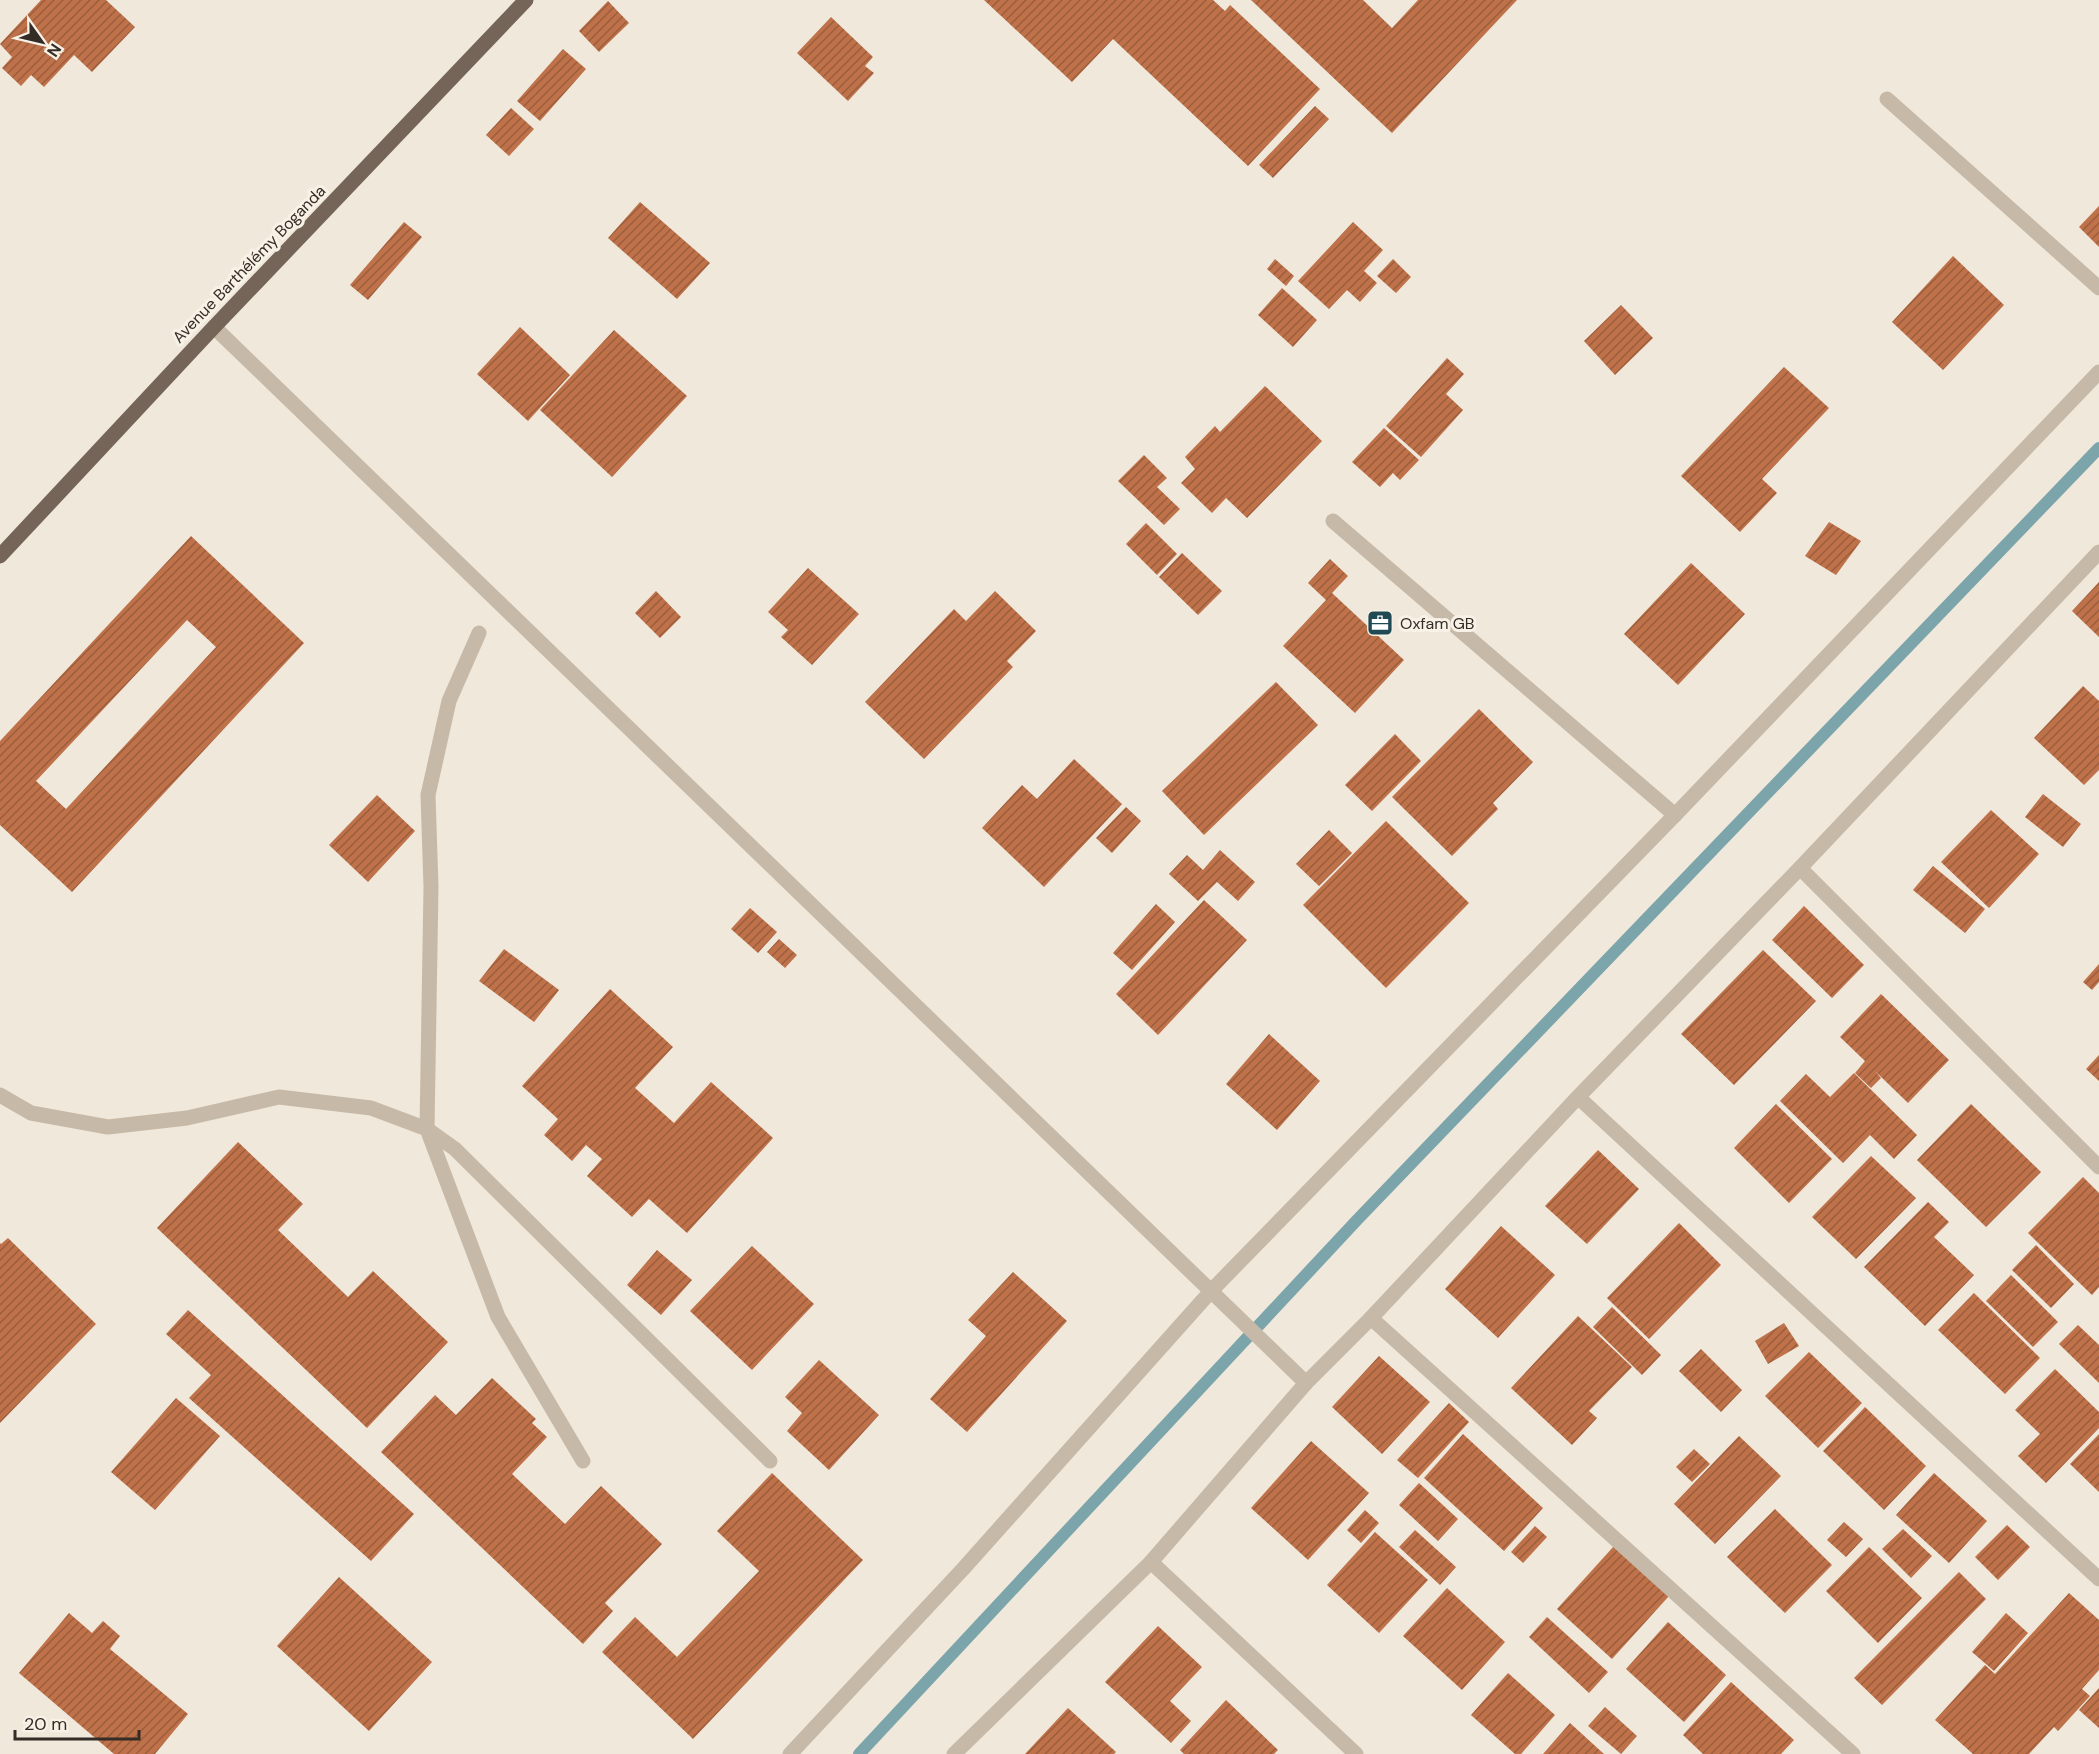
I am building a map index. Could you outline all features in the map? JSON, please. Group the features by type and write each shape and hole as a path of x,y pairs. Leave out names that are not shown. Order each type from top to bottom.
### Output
{"main road":[{"name":"Avenue Barthélémy Boganda","path":"0,556 214,327 526,0"}],"street":[{"path":"1887,99 2099,288"},
{"path":"214,327 1306,1383"},
{"path":"790,1754 963,1569 1212,1290 1675,815 2099,372"},
{"path":"1333,521 1675,815"},
{"path":"954,1754 1151,1562 1306,1383 1371,1318 1578,1097 1800,868 2099,552"},
{"path":"479,633 448,701 429,795 431,887 427,1129 498,1317 583,1461"},
{"path":"1800,868 2099,1167"},
{"path":"0,1095 31,1113 108,1127 187,1118 279,1097 371,1108 427,1129 455,1149 770,1461"},
{"path":"1578,1097 2099,1580"},
{"path":"1371,1318 1853,1754"},
{"path":"1151,1562 1356,1754"}],"building":[{"path":"41,0 106,0 135,27 92,72 74,55 44,87 31,75 21,86 2,68 12,57 0,44"},
{"path":"984,0 1213,0 1225,11 1230,5 1320,89 1248,166 1113,39 1072,82"},
{"path":"1251,0 1363,0 1392,28 1418,0 1517,0 1392,133"},
{"path":"608,1 629,23 599,52 579,31"},
{"path":"831,17 873,57 865,66 874,73 848,101 797,53"},
{"path":"563,49 586,69 540,121 517,101"},
{"path":"1315,106 1329,119 1273,178 1259,165"},
{"path":"511,108 534,129 509,156 486,135"},
{"path":"640,202 710,263 677,299 608,238"},
{"path":"2099,206 2099,247 2079,227"},
{"path":"404,222 422,237 368,300 350,285"},
{"path":"1353,222 1383,250 1364,271 1377,283 1360,302 1347,290 1329,309 1298,281"},
{"path":"1953,256 2004,305 1943,370 1892,322"},
{"path":"1275,259 1294,276 1286,286 1267,269"},
{"path":"1393,259 1411,277 1396,293 1377,276"},
{"path":"1282,288 1317,320 1293,347 1258,315"},
{"path":"1621,305 1653,338 1615,375 1584,341"},
{"path":"520,327 570,375 528,421 477,374"},
{"path":"614,330 687,396 612,477 540,410"},
{"path":"1447,358 1464,374 1446,394 1463,410 1421,457 1386,426"},
{"path":"1784,367 1829,408 1762,479 1777,493 1740,532 1681,476"},
{"path":"1265,386 1322,441 1247,518 1226,498 1212,513 1181,483 1195,469 1185,457 1215,426 1220,432"},
{"path":"1384,428 1419,460 1400,480 1393,473 1380,487 1352,462"},
{"path":"1144,455 1167,478 1157,487 1180,509 1164,525 1118,481"},
{"path":"1829,522 1861,541 1836,575 1805,556"},
{"path":"1146,523 1177,554 1157,575 1126,544"},
{"path":"191,536 304,643 72,892 0,825 0,741","holes":["187,620 216,647 66,809 36,781"]},
{"path":"1182,553 1222,591 1198,615 1159,577"},
{"path":"1330,559 1348,576 1332,593 1404,660 1355,713 1283,646 1326,600 1308,583"},
{"path":"1691,563 1745,614 1678,685 1624,634"},
{"path":"808,568 859,614 812,665 781,637 788,630 768,612"},
{"path":"2099,582 2099,637 2072,611"},
{"path":"656,591 681,617 660,638 635,613"},
{"path":"995,591 1036,631 1007,661 1013,667 924,759 865,702 954,609 966,621"},
{"path":"1276,682 1318,725 1204,835 1162,791"},
{"path":"2083,686 2099,701 2099,770 2084,785 2034,738"},
{"path":"1479,709 1533,762 1493,803 1498,809 1452,856 1392,797"},
{"path":"1395,734 1421,761 1372,811 1345,785"},
{"path":"1074,759 1122,804 1044,887 982,828 1022,785 1037,799"},
{"path":"2043,794 2081,824 2063,847 2025,817"},
{"path":"377,795 415,831 368,882 329,845"},
{"path":"1126,807 1141,821 1112,853 1096,838"},
{"path":"1991,810 2039,854 1989,908 1941,862"},
{"path":"1386,821 1469,903 1386,988 1303,905"},
{"path":"1329,830 1352,853 1319,886 1296,864"},
{"path":"1220,850 1255,882 1238,901 1217,882 1198,901 1169,874 1187,855 1203,870"},
{"path":"1933,866 1985,909 1965,933 1913,890"},
{"path":"1204,900 1247,940 1158,1035 1116,994"},
{"path":"1156,904 1175,922 1132,970 1113,953"},
{"path":"1804,906 1864,965 1832,998 1772,940"},
{"path":"750,908 777,932 758,953 731,929"},
{"path":"779,939 797,955 785,968 767,952"},
{"path":"504,949 559,990 534,1022 479,981"},
{"path":"1763,950 1816,1001 1734,1085 1681,1034"},
{"path":"2099,964 2099,982 2092,990 2083,982"},
{"path":"610,989 673,1047 635,1088 674,1123 711,1082 773,1138 687,1233 649,1199 632,1217 587,1176 602,1159 586,1145 572,1161 544,1135 558,1119 522,1086"},
{"path":"1881,994 1949,1060 1908,1103 1875,1071 1881,1078 1871,1088 1855,1073 1865,1061 1840,1037"},
{"path":"1269,1034 1320,1081 1277,1130 1226,1084"},
{"path":"2099,1055 2099,1081 2086,1069"},
{"path":"1854,1073 1917,1135 1894,1159 1870,1135 1843,1163 1780,1101 1806,1074 1830,1097"},
{"path":"1776,1104 1832,1159 1789,1203 1734,1148"},
{"path":"1971,1104 2041,1172 1986,1227 1917,1160"},
{"path":"238,1142 303,1204 278,1230 348,1297 373,1271 448,1342 367,1428 157,1228"},
{"path":"1598,1150 1639,1189 1587,1244 1545,1206"},
{"path":"1871,1156 1916,1198 1856,1259 1812,1217"},
{"path":"2083,1177 2099,1193 2099,1287 2092,1295 2028,1233"},
{"path":"1928,1202 1949,1222 1934,1237 1974,1275 1925,1326 1864,1267"},
{"path":"1679,1223 1721,1265 1649,1339 1607,1298"},
{"path":"1501,1226 1555,1275 1498,1338 1445,1289"},
{"path":"8,1238 96,1324 0,1423 0,1243"},
{"path":"2036,1245 2074,1284 2051,1308 2012,1270"},
{"path":"752,1246 814,1304 752,1370 690,1311"},
{"path":"657,1250 692,1280 661,1315 627,1285"},
{"path":"1013,1272 1067,1321 967,1432 930,1399 986,1336 968,1320"},
{"path":"2011,1275 2058,1322 2033,1347 1986,1301"},
{"path":"1974,1293 2040,1358 2005,1394 1938,1330"},
{"path":"1612,1307 1661,1355 1642,1375 1593,1327"},
{"path":"188,1310 414,1514 371,1561 189,1398 211,1375 166,1334"},
{"path":"1578,1316 1632,1367 1589,1411 1597,1418 1572,1445 1511,1388"},
{"path":"1784,1323 1799,1346 1768,1364 1755,1341"},
{"path":"2078,1325 2099,1345 2099,1383 2059,1344"},
{"path":"1701,1349 1742,1390 1721,1412 1679,1371"},
{"path":"1809,1352 1862,1403 1818,1448 1765,1396"},
{"path":"1379,1356 1430,1402 1382,1454 1332,1407"},
{"path":"819,1360 879,1415 829,1470 787,1431 802,1413 785,1397"},
{"path":"2055,1369 2099,1412 2099,1428 2046,1483 2018,1456 2040,1434 2015,1410"},
{"path":"492,1378 536,1419 532,1423 547,1437 512,1474 565,1524 601,1486 662,1544 605,1603 613,1611 583,1644 381,1452 435,1395 456,1415"},
{"path":"176,1398 220,1436 155,1510 111,1472"},
{"path":"1449,1403 1469,1422 1418,1478 1397,1460"},
{"path":"1865,1407 1926,1466 1884,1510 1823,1451"},
{"path":"1463,1434 1543,1508 1504,1551 1424,1478"},
{"path":"2099,1434 2099,1492 2070,1464"},
{"path":"1739,1436 1781,1476 1715,1544 1674,1504"},
{"path":"1311,1441 1369,1493 1308,1560 1251,1508"},
{"path":"1694,1449 1710,1464 1692,1482 1676,1467"},
{"path":"772,1473 863,1560 693,1739 602,1652 635,1617 677,1657 759,1571 717,1531"},
{"path":"1934,1473 1987,1521 1949,1563 1896,1515"},
{"path":"1419,1483 1458,1519 1438,1541 1399,1505"},
{"path":"1775,1509 1832,1565 1785,1613 1727,1557"},
{"path":"1365,1510 1379,1523 1361,1543 1347,1530"},
{"path":"1844,1522 1863,1539 1846,1557 1827,1540"},
{"path":"2007,1525 2030,1547 1998,1580 1975,1557"},
{"path":"1535,1526 1547,1537 1523,1563 1511,1552"},
{"path":"1903,1529 1932,1556 1911,1578 1882,1549"},
{"path":"1415,1530 1456,1567 1440,1585 1399,1547"},
{"path":"1375,1532 1428,1580 1379,1633 1327,1585"},
{"path":"1614,1546 1669,1596 1612,1659 1557,1609"},
{"path":"1869,1547 1922,1598 1878,1643 1826,1591"},
{"path":"1959,1572 1986,1599 1882,1705 1854,1678"},
{"path":"339,1577 432,1662 369,1731 277,1646"},
{"path":"1447,1588 1505,1642 1462,1690 1403,1636"},
{"path":"2069,1593 2099,1620 2099,1670 2082,1689 2090,1696 2058,1731 2054,1727 2029,1754 1973,1754 1935,1720 1985,1665 1995,1674"},
{"path":"69,1613 92,1633 103,1621 120,1636 110,1649 188,1714 155,1754 114,1754 19,1673"},
{"path":"2006,1613 2028,1633 1994,1671 1972,1652"},
{"path":"1547,1617 1608,1672 1589,1693 1529,1637"},
{"path":"1668,1622 1726,1675 1684,1722 1626,1669"},
{"path":"1158,1626 1202,1667 1170,1701 1191,1721 1171,1743 1105,1682"},
{"path":"1508,1673 1555,1715 1521,1754 1515,1754 1471,1715"},
{"path":"1731,1682 1794,1740 1781,1754 1703,1754 1683,1735"},
{"path":"2099,1688 2099,1728 2079,1710"},
{"path":"1226,1700 1278,1750 1274,1754 1184,1754 1180,1750"},
{"path":"1605,1707 1637,1736 1621,1754 1588,1726"},
{"path":"1068,1708 1116,1752 1114,1754 1025,1754"},
{"path":"1570,1723 1604,1754 1543,1754"}],"waterway":[{"path":"859,1754 1357,1220 2099,448"}],"place":[{"name":"Oxfam GB","path":"1380,623"}]}
